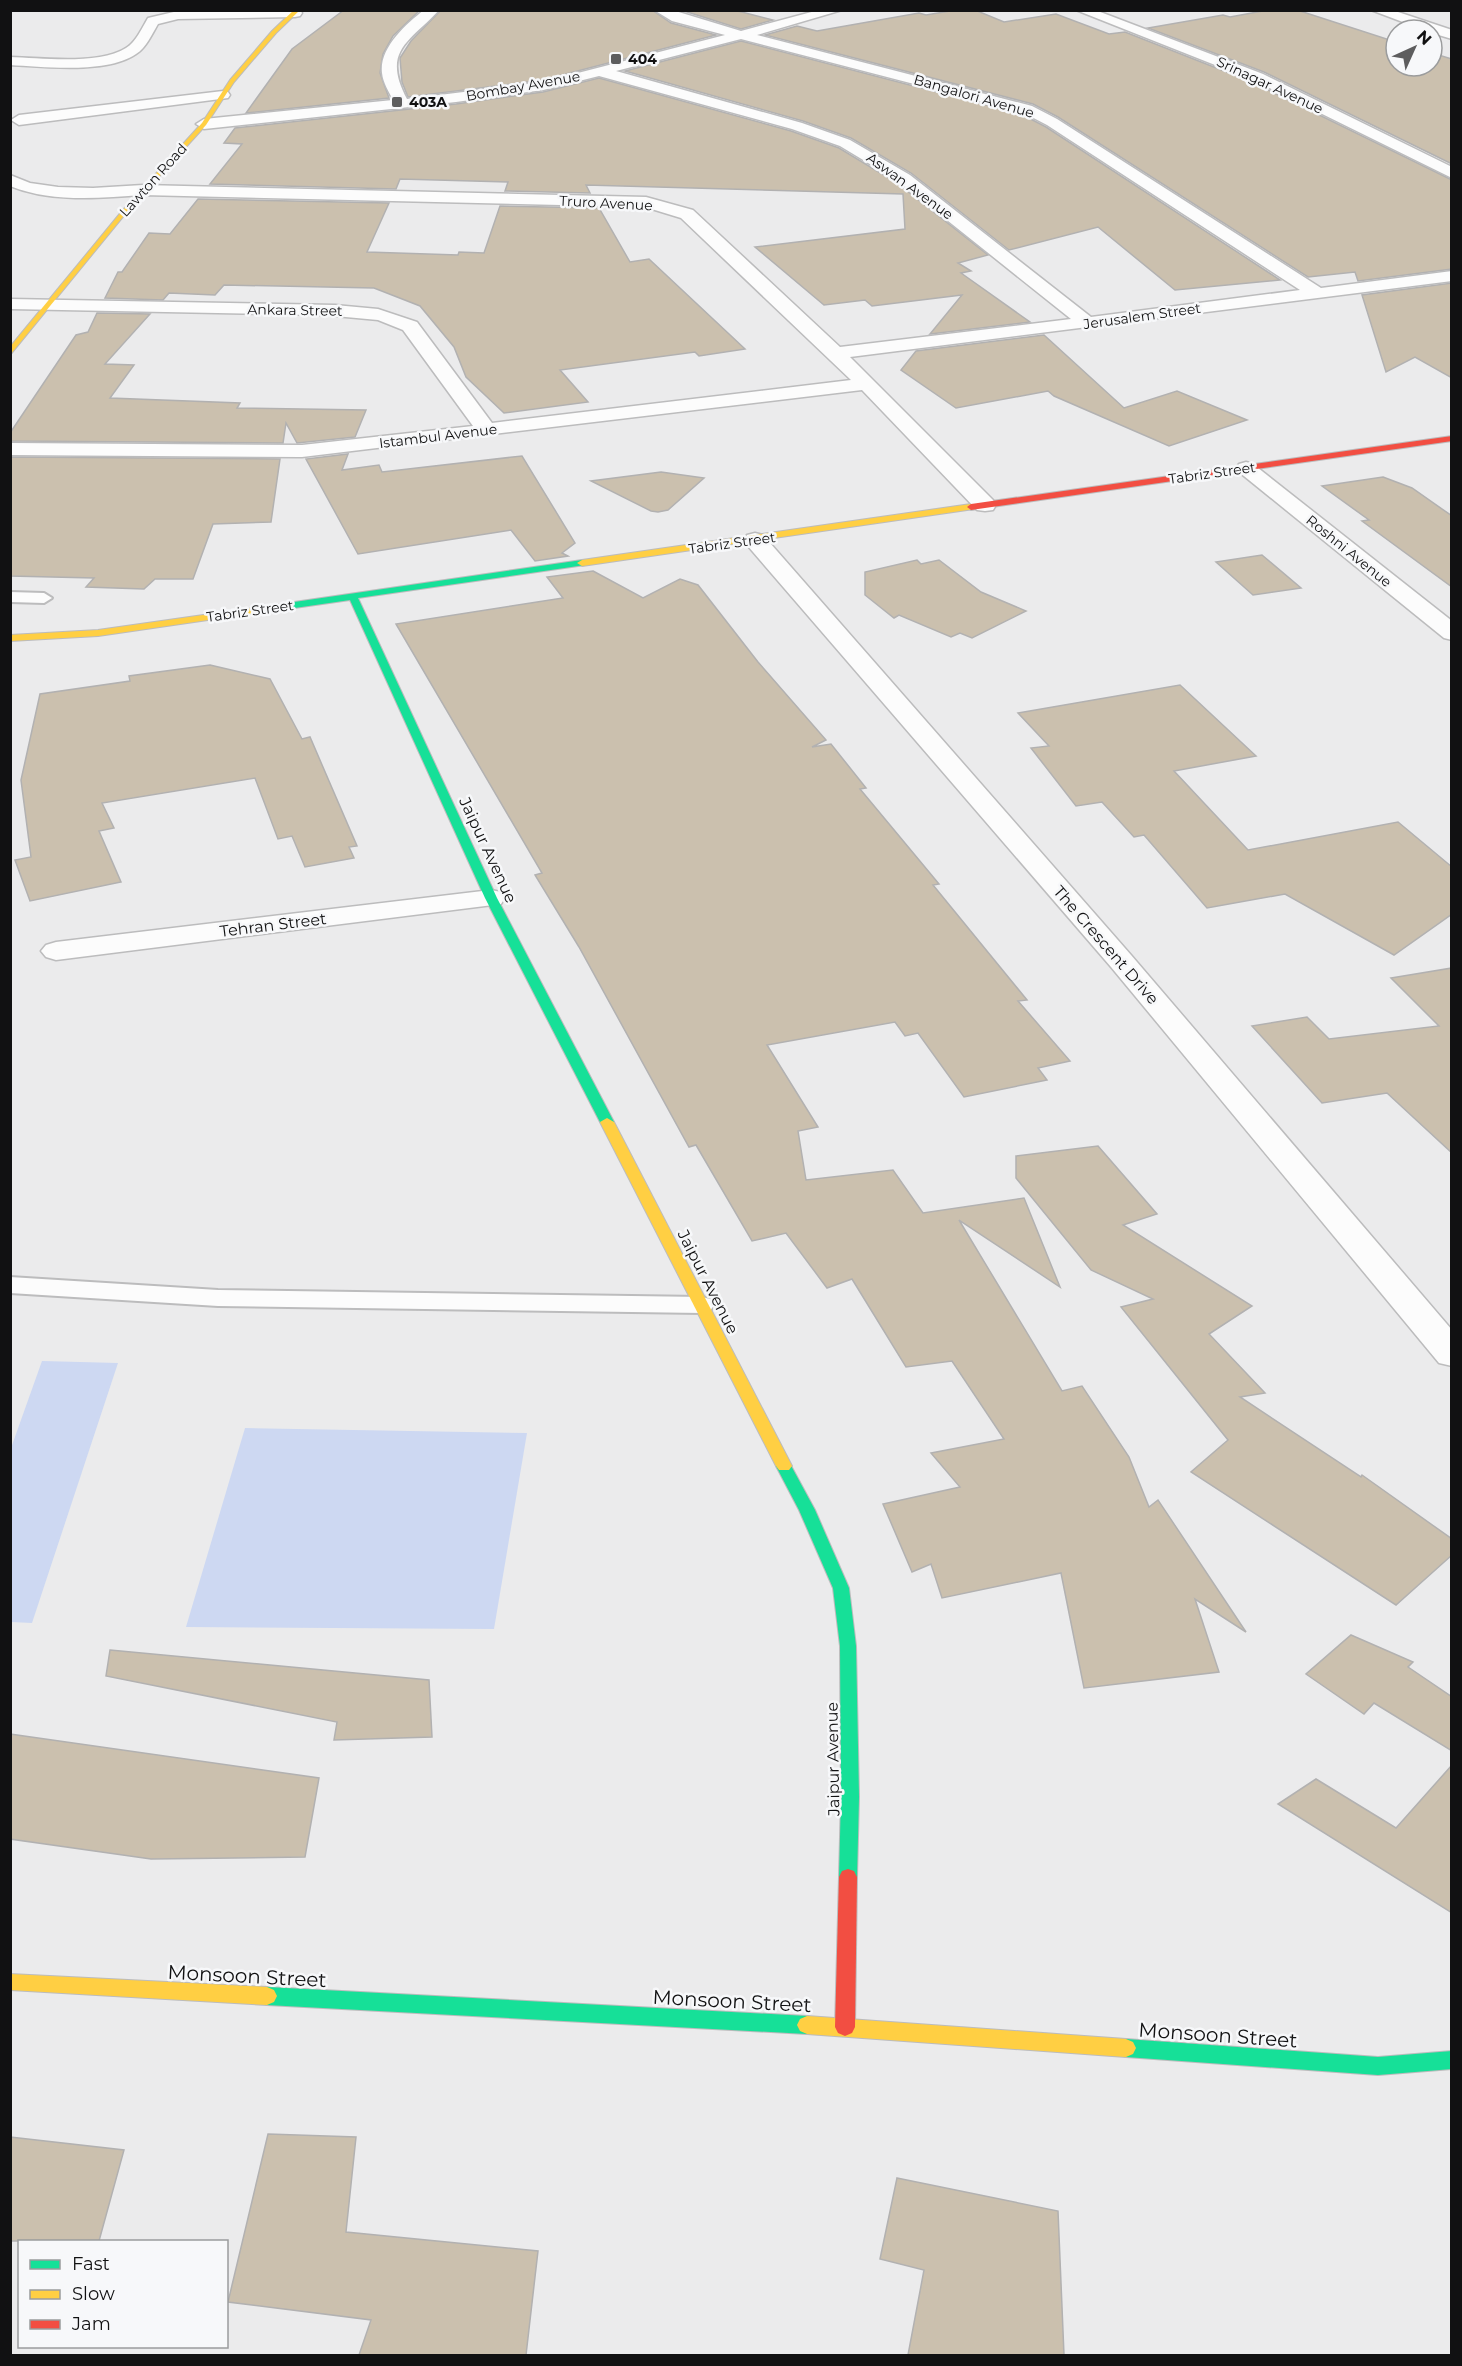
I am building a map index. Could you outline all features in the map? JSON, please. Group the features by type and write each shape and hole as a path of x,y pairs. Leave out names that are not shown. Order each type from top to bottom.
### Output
{"street":[{"path":"402,103 392,80 390,61 412,25 433,10"},
{"name":"Bangalori Avenue","path":"660,10 677,18 741,36 994,99 1035,113 1317,292"},
{"name":"Bombay Avenue","path":"204,124 512,91 602,72 836,10"},
{"name":"Srinagar Avenue","path":"1082,10 1258,77 1452,172"},
{"path":"1377,10 1452,35"},
{"path":"10,61 89,61 113,58 133,51 153,21 178,15 296,12"},
{"name":"Lawton Road","path":"10,352 143,190 204,124 232,81 274,32 296,12"},
{"name":"Aswan Avenue","path":"602,72 797,126 845,142 904,178 1087,323"},
{"path":"16,123 223,95"},
{"name":"Truro Avenue","path":"10,180 50,190 89,194 143,190 646,202 687,214 715,237 986,505"},
{"name":"Jerusalem Street","path":"833,353 1452,276"},
{"name":"Ankara Street","path":"10,304 357,312 393,317 410,326 486,429"},
{"name":"Istambul Avenue","path":"10,449 302,451 864,384"},
{"name":"Tabriz Street","path":"10,638 98,633 1452,438"},
{"name":"Roshni Avenue","path":"1246,468 1452,633"},
{"name":"The Crescent Drive","path":"755,540 1121,961 1452,1354"},
{"name":"Jaipur Avenue","path":"353,597 491,898 807,1510 842,1588 848,1646 850,1797 845,2027"},
{"name":"Tehran Street","path":"56,951 491,898"},
{"name":"Monsoon Street","path":"10,1983 845,2027 1377,2066 1452,2060"}],"lane":[{"path":"10,597 44,598"},
{"path":"10,1285 218,1298 702,1305"}],"shaded area":[{"path":"42,1361 118,1363 32,1623 11,1622 11,1448"},
{"path":"245,1428 527,1433 494,1629 186,1627"}],"building":[{"path":"344,10 420,10 393,36 383,54 380,73 389,98 246,113 292,49"},
{"path":"441,10 652,10 671,23 716,35 543,80 408,97 402,82 400,58 411,41"},
{"path":"681,10 734,10 773,20 741,29"},
{"path":"956,10 975,10 1004,22 1056,14 1109,34 1125,32 1252,82 1452,180 1452,269 1358,281 1355,272 1308,277 1058,117 1033,104 765,35 797,26 817,31 919,13 926,15"},
{"path":"1268,10 1297,10 1384,38 1384,78 1444,78 1444,57 1452,59 1452,164 1264,72 1148,28 1223,15 1230,17"},
{"path":"741,41 1021,114 1046,127 1280,280 1175,290 1098,227 1009,250 911,173 851,138 803,121 625,71"},
{"path":"599,78 791,131 839,148 897,183 988,255 958,263 971,271 961,273 1030,322 930,334 962,295 872,306 865,300 824,305 755,247 905,229 903,194 586,185 590,193 505,191 508,182 400,179 396,189 210,184 242,144 224,143 235,128 456,104 543,92"},
{"path":"198,199 389,203 367,252 458,255 459,252 484,253 500,206 599,208 630,262 649,259 745,349 699,356 695,352 560,370 588,402 504,413 466,377 454,347 420,306 374,288 224,285 215,295 169,293 163,300 105,298 118,272 122,272 149,233 170,234"},
{"path":"1452,283 1452,378 1415,357 1386,372 1362,295"},
{"path":"97,313 150,314 105,364 134,365 110,398 240,403 237,408 366,410 355,437 297,443 286,423 283,443 10,441 10,433 76,335 88,332"},
{"path":"1044,335 1124,408 1177,391 1247,420 1169,446 1054,396 1048,391 956,408 901,370 916,351"},
{"path":"348,454 342,470 379,465 382,472 522,456 575,543 562,553 568,556 535,561 511,530 358,554 306,459"},
{"path":"10,457 280,459 271,522 213,524 193,579 155,579 144,589 86,587 94,578 10,576"},
{"path":"661,472 704,478 668,510 658,512 651,511 591,481"},
{"path":"1383,477 1412,488 1452,516 1452,587 1362,521 1369,520 1322,486"},
{"path":"1262,555 1301,588 1253,595 1216,562"},
{"path":"917,560 921,564 939,560 981,592 1026,611 972,638 960,633 951,637 899,615 894,618 865,595 865,572"},
{"path":"593,571 643,598 680,579 698,585 758,662 826,740 812,747 831,744 866,788 860,789 939,884 933,885 1027,1000 1018,1001 1070,1061 1038,1068 1047,1080 964,1097 918,1033 905,1036 895,1022 767,1045 818,1127 798,1131 806,1180 893,1170 923,1213 1024,1198 1060,1287 959,1220 1062,1391 1082,1386 1129,1457 1149,1507 1158,1500 1246,1632 1195,1599 1219,1672 1084,1688 1061,1573 942,1598 931,1564 912,1572 883,1504 960,1487 931,1453 1004,1439 952,1361 906,1367 852,1279 827,1288 786,1233 752,1241 696,1145 689,1147 579,947 535,875 542,873 396,624 563,598 547,577"},
{"path":"210,665 270,679 302,739 310,737 357,846 349,847 354,858 305,867 292,836 278,839 255,778 102,803 114,828 99,831 121,882 30,901 15,860 31,857 21,780 40,694 130,681 129,676"},
{"path":"1180,685 1256,756 1174,771 1248,850 1398,822 1452,867 1452,914 1394,955 1285,894 1207,908 1144,835 1134,837 1102,802 1076,806 1031,748 1049,746 1018,713"},
{"path":"1452,968 1452,1153 1387,1093 1322,1103 1252,1026 1307,1017 1329,1039 1439,1026 1391,978"},
{"path":"1098,1146 1157,1214 1123,1225 1252,1306 1209,1334 1265,1393 1240,1397 1361,1477 1362,1475 1452,1539 1452,1555 1396,1605 1191,1472 1228,1440 1121,1307 1153,1299 1091,1270 1016,1178 1016,1156"},
{"path":"1351,1635 1413,1662 1408,1667 1452,1697 1452,1751 1374,1703 1364,1714 1306,1674"},
{"path":"110,1650 429,1680 432,1737 334,1740 337,1722 106,1676"},
{"path":"10,1734 319,1778 305,1857 151,1859 10,1839"},
{"path":"1452,1765 1452,1913 1278,1804 1316,1779 1396,1828"},
{"path":"268,2134 356,2137 346,2232 538,2251 526,2355 359,2355 371,2320 228,2302"},
{"path":"10,2137 124,2150 99,2240 10,2241"},
{"path":"897,2178 1058,2211 1064,2355 908,2355 924,2270 880,2259"}],"traffic: fast":[{"path":"260,610 582,563"},
{"path":"353,597 491,898 607,1122"},
{"path":"784,1466 807,1510 841,1588 848,1646 850,1797 848,1877"},
{"path":"267,1996 807,2025"},
{"path":"1126,2048 1378,2066 1452,2060"}],"traffic: slow":[{"path":"10,353 124,212 204,124 232,81 274,32 298,10"},
{"path":"582,563 971,507"},
{"path":"10,638 98,633 260,610"},
{"path":"607,1122 784,1466"},
{"path":"10,1982 267,1996"},
{"path":"807,2025 1126,2048"}],"traffic: jam":[{"path":"971,507 1452,438"},
{"path":"845,2027 848,1877"}],"place":[{"name":"404","path":"616,59"},
{"name":"403A","path":"397,102"}]}
